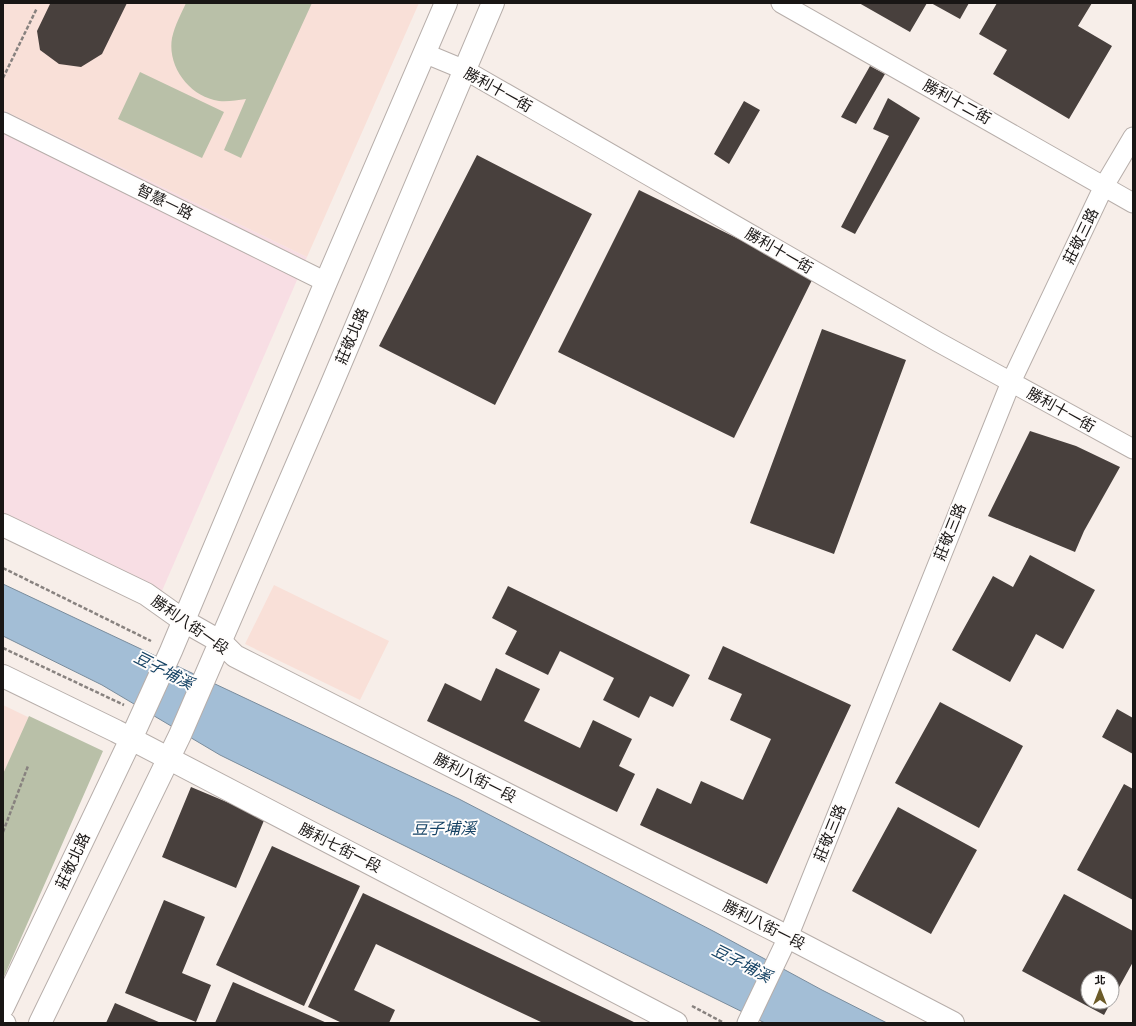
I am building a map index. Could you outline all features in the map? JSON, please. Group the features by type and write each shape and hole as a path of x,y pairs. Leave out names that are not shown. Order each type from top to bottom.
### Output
{"street":[{"path":"163,647 184,620 326,282 446,3"},
{"name":"莊敬北路","path":"168,759 221,642 493,3"},
{"name":"勝利十二街","path":"781,3 1133,203"},
{"name":"勝利十一街","path":"424,53 465,70 938,342 1133,449"},
{"name":"智慧一路","path":"3,122 326,282"},
{"name":"莊敬三路","path":"747,1023 788,936 1011,382 1104,186 1133,137"},
{"name":"勝利八街一段","path":"3,524 146,594 184,620 221,642 235,656 788,936 953,1023"},
{"name":"莊敬北路","path":"3,1007 131,740 136,711 163,647"},
{"name":"勝利七街一段","path":"3,676 168,759 676,1023"},
{"path":"40,1023 168,759"}],"path":[{"path":"3,78 37,8"},
{"path":"3,568 163,647"},
{"path":"3,648 136,711"},
{"path":"3,832 28,766"}],"shaded area":[{"path":"3,3 419,3 307,257 3,110"},
{"path":"3,110 307,257 155,607 3,533"},
{"path":"274,585 389,641 360,700 245,644"},
{"path":"3,705 57,731 3,856"}],"green space":[{"path":"186,3 312,3 241,158 224,150 246,99 219,101 199,94 183,79 173,60 171,49 172,38 176,24"},
{"path":"140,72 224,112 202,158 118,119"},
{"path":"29,716 103,751 3,979 3,774"}],"water":[{"name":"豆子埔溪","path":"3,584 459,799 887,1023 765,1023 220,755 102,685 3,636"}],"building":[{"path":"49,3 127,3 102,54 81,67 59,64 40,50 37,31 50,4"},
{"path":"859,3 927,3 910,32"},
{"path":"931,3 969,3 960,19"},
{"path":"997,3 1092,3 1078,26 1112,46 1069,119 993,74 1007,50 979,34"},
{"path":"870,66 885,74 856,124 841,117"},
{"path":"888,98 920,118 855,234 841,227 889,136 873,129"},
{"path":"744,101 760,110 729,164 714,154"},
{"path":"477,155 592,214 495,405 379,346"},
{"path":"639,190 814,276 734,438 558,352"},
{"path":"822,329 906,360 834,554 750,523"},
{"path":"1030,431 1076,446 1120,467 1084,531 1075,552 988,516"},
{"path":"1030,555 1095,590 1063,649 1036,634 1010,682 952,650 993,576 1013,587"},
{"path":"508,586 690,675 673,707 650,696 639,718 603,700 614,678 560,651 548,675 505,654 517,631 492,618"},
{"path":"723,646 851,705 767,884 640,825 657,788 691,804 701,781 743,800 771,739 730,720 742,694 708,679"},
{"path":"496,668 540,689 524,721 580,748 593,720 632,739 619,766 635,774 617,812 427,721 445,683 481,701"},
{"path":"940,702 1023,746 979,828 895,783"},
{"path":"1117,709 1133,718 1133,754 1102,737"},
{"path":"1124,784 1133,789 1133,900 1077,870"},
{"path":"191,787 265,818 236,888 162,857"},
{"path":"898,807 977,850 931,934 852,891"},
{"path":"272,846 360,886 304,1006 216,965"},
{"path":"363,893 636,1023 543,1023 376,944 354,990 395,1010 389,1023 342,1023 308,1007"},
{"path":"1064,894 1133,931 1133,962 1120,986 1120,970 1080,970 1080,1002 1022,971"},
{"path":"164,900 205,917 182,973 211,985 196,1022 125,993"},
{"path":"233,982 327,1023 215,1023"},
{"path":"115,1003 161,1023 106,1023"},
{"path":"1095,1010 1107,1010 1104,1015"}]}
